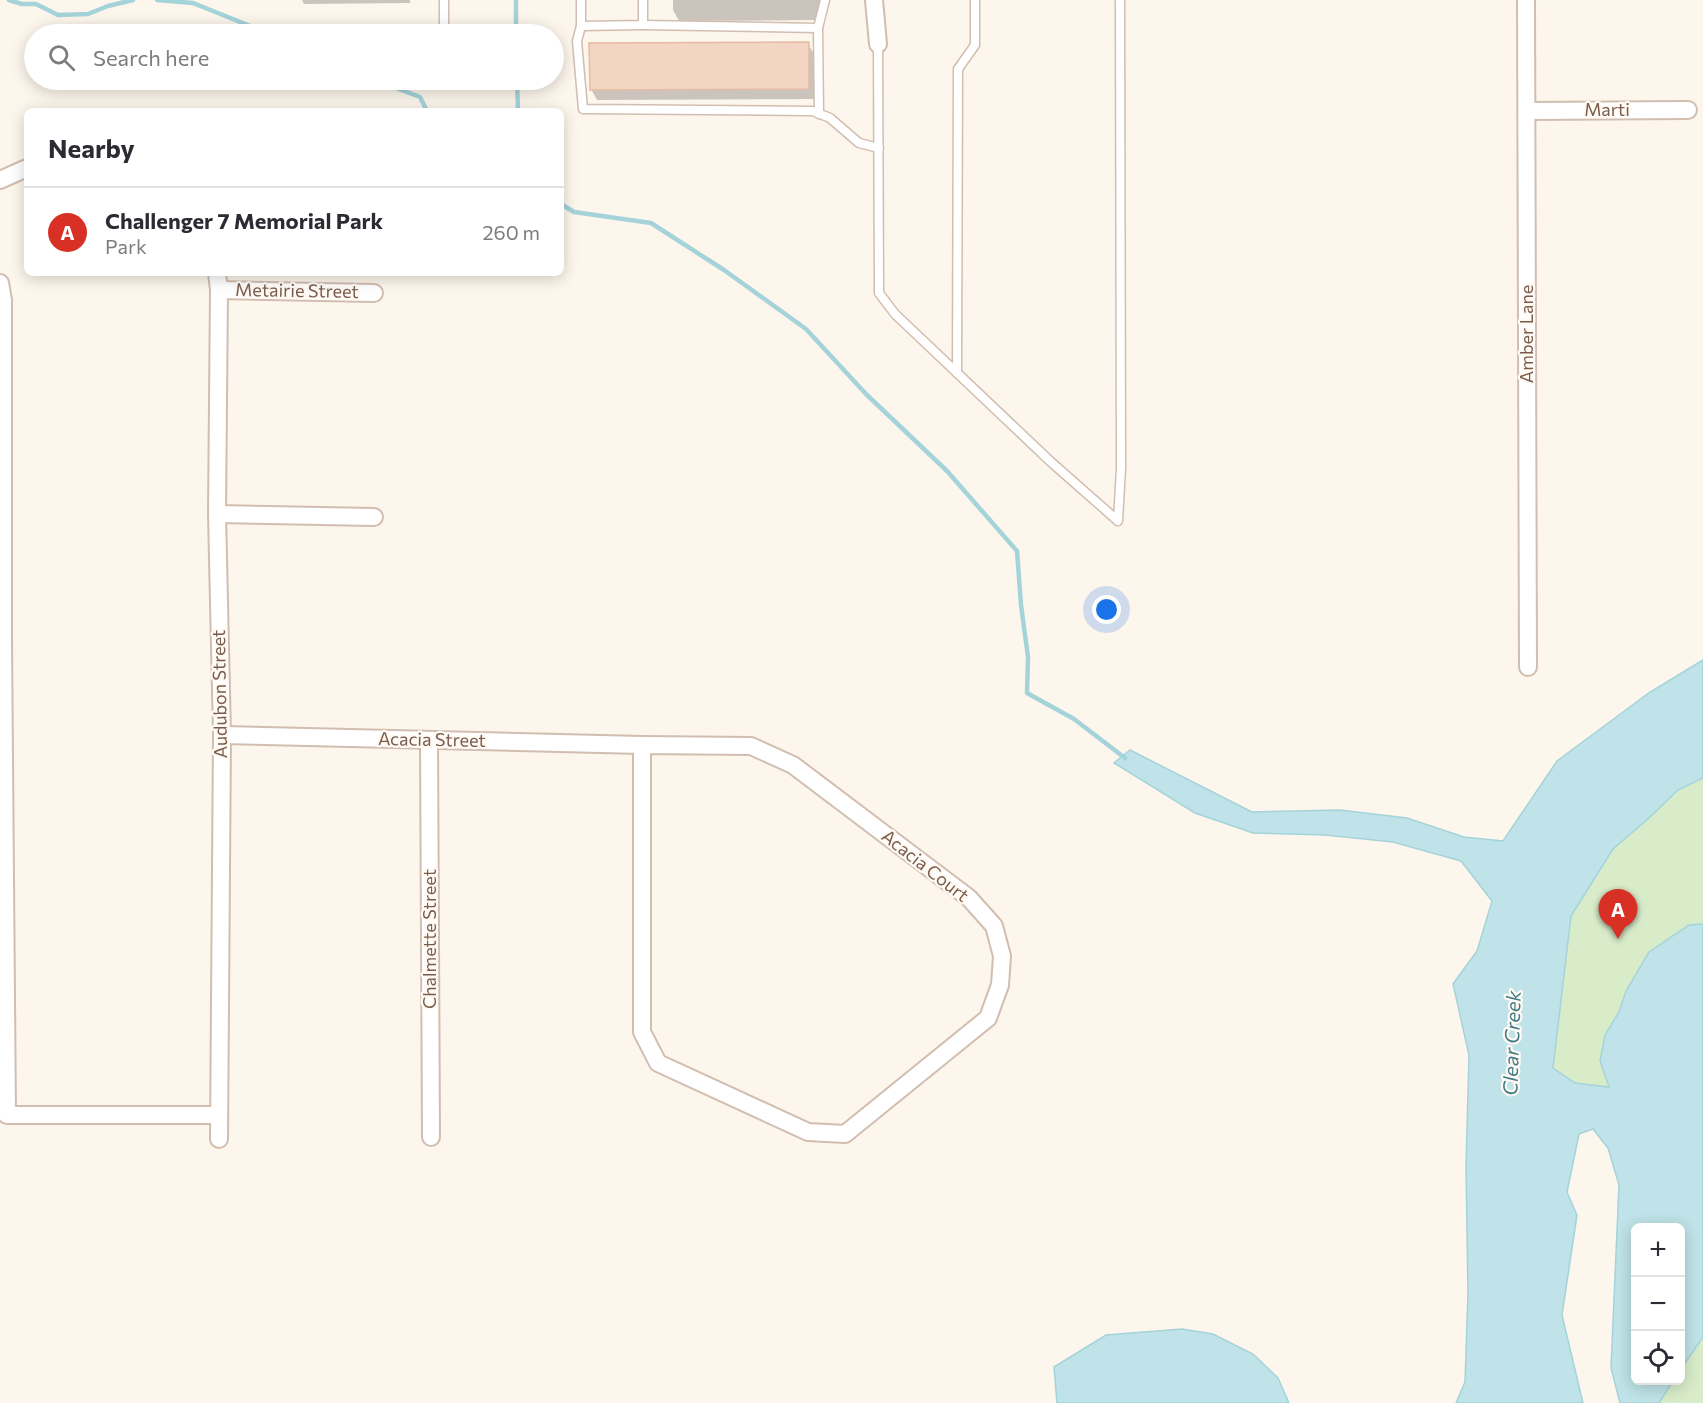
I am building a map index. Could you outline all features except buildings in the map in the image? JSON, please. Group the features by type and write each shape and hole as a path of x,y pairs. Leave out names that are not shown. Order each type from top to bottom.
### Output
{"street":[{"path":"874,0 878,44"},
{"name":"Amber Lane","path":"1526,0 1528,667"},
{"name":"Marti","path":"1527,111 1688,110"},
{"path":"0,180 24,169"},
{"name":"Audubon Street","path":"217,276 217,514 222,735 219,1139"},
{"path":"0,283 3,300 1,495 3,945 7,1115 219,1115"},
{"name":"Metairie Street","path":"219,290 374,293"},
{"path":"217,514 374,517"},
{"name":"Acacia Street","path":"222,735 642,746"},
{"name":"Chalmette Street","path":"429,740 431,1137"},
{"name":"Acacia Court","path":"642,746 751,746 793,765 969,898 994,926 1002,956 1000,986 988,1018 845,1134 808,1132 658,1063 642,1032 642,746"}],"lane":[{"path":"444,0 444,24"},
{"path":"581,0 581,26 577,41 583,109 813,111 830,118 859,143 879,148"},
{"path":"643,0 643,25"},
{"path":"819,114 818,28 825,0"},
{"path":"957,373 958,69 975,45 975,0"},
{"path":"878,44 879,293 895,314 1118,521 1121,468 1120,0"},
{"path":"581,26 818,28"}],"green space":[{"path":"1703,778 1703,924 1688,925 1626,991 1619,1012 1605,1035 1600,1061 1609,1087 1574,1083 1553,1069 1571,916 1613,849 1678,790"},
{"path":"1703,1338 1703,1403 1659,1403 1670,1385 1685,1385 1685,1363"}],"water":[{"name":"Clear Creek","path":"1703,660 1703,778 1678,790 1613,849 1571,916 1553,1068 1575,1083 1609,1087 1600,1061 1605,1035 1619,1012 1626,991 1649,952 1689,925 1703,924 1703,1337 1685,1363 1685,1223 1631,1223 1631,1385 1670,1385 1659,1403 1620,1403 1611,1368 1619,1185 1608,1148 1593,1129 1579,1134 1567,1192 1577,1215 1562,1315 1583,1403 1456,1403 1465,1382 1468,1294 1466,1166 1469,1055 1453,984 1477,951 1492,901 1461,861 1393,842 1325,835 1253,833 1195,813 1114,763 1130,750 1252,812 1340,810 1407,818 1464,837 1503,841 1557,761 1650,692"},
{"path":"1182,1329 1213,1334 1253,1354 1278,1378 1289,1403 1057,1403 1054,1367 1106,1335"}],"waterway":[{"path":"9,0 22,4 36,4 58,15 88,14 133,0"},
{"path":"157,0 193,3 245,24"},
{"path":"516,0 516,24"},
{"path":"401,90 420,97 426,108"},
{"path":"517,90 518,108"},
{"path":"564,206 574,212 651,223 724,270 806,329 866,394 947,471 1017,551 1028,657 1027,693 1074,719 1125,758"}],"place":[{"name":"Challenger 7 Memorial Park","path":"1618,939"}]}
